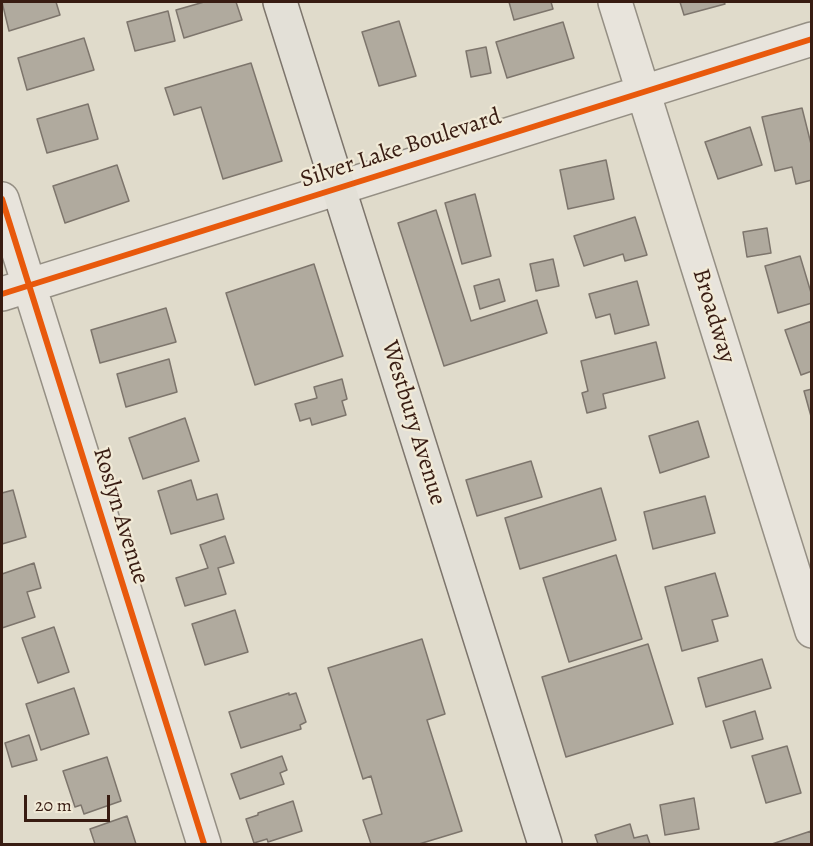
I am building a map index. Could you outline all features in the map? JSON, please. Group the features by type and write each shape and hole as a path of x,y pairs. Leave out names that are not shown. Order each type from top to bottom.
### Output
{"main road":[{"name":"Westbury Avenue","path":"280,2 545,844"}],"street":[{"name":"Broadway","path":"615,2 812,631"},
{"name":"Silver Lake Boulevard","path":"15,290 812,39"},
{"name":"Roslyn Avenue","path":"2,199 15,290 204,844"}],"building":[{"path":"2,2 56,2 60,15 9,31"},
{"path":"204,2 236,2 242,20 184,38 176,10"},
{"path":"509,2 551,2 553,9 514,20"},
{"path":"680,2 724,2 725,4 684,15"},
{"path":"168,11 175,41 135,51 127,22"},
{"path":"399,21 416,76 379,86 362,32"},
{"path":"563,22 574,58 507,78 496,42"},
{"path":"84,38 94,70 27,90 18,58"},
{"path":"486,47 491,73 471,77 466,51"},
{"path":"251,63 282,161 223,179 201,107 174,115 165,88"},
{"path":"88,104 98,139 47,153 37,119"},
{"path":"802,108 812,148 812,180 796,184 792,167 775,171 762,117"},
{"path":"750,127 762,165 718,179 705,142"},
{"path":"606,160 614,199 568,209 560,170"},
{"path":"117,165 129,201 65,223 53,186"},
{"path":"475,194 491,256 462,264 445,203"},
{"path":"436,210 471,321 537,300 547,333 444,366 398,223"},
{"path":"635,217 647,255 625,261 623,254 584,266 574,236"},
{"path":"767,228 771,253 747,257 743,232"},
{"path":"800,256 812,303 778,313 765,266"},
{"path":"553,259 559,286 536,291 530,264"},
{"path":"314,264 343,356 255,385 226,293"},
{"path":"499,279 505,301 480,309 474,286"},
{"path":"637,281 649,325 615,334 610,314 596,318 589,294"},
{"path":"166,308 176,342 100,363 91,330"},
{"path":"812,321 812,371 801,375 785,330"},
{"path":"656,342 665,378 603,394 606,408 587,413 582,393 588,391 581,361"},
{"path":"169,359 177,392 126,407 117,374"},
{"path":"342,379 347,399 342,401 346,415 312,425 310,418 300,421 295,404 317,398 314,387"},
{"path":"812,389 812,420 804,391"},
{"path":"185,418 199,461 143,479 129,438"},
{"path":"698,421 709,457 660,473 649,436"},
{"path":"531,461 542,497 477,516 466,480"},
{"path":"191,480 197,500 217,494 224,519 171,534 158,491"},
{"path":"601,488 616,540 520,569 505,518"},
{"path":"13,490 26,537 2,544 2,493"},
{"path":"705,496 715,533 653,549 644,512"},
{"path":"225,536 234,563 218,568 226,594 185,606 176,578 208,568 200,545"},
{"path":"616,555 642,639 569,662 543,578"},
{"path":"34,563 41,588 27,592 35,617 2,628 2,574"},
{"path":"715,573 728,616 712,620 718,641 682,651 665,587"},
{"path":"235,610 248,652 205,665 192,624"},
{"path":"54,627 69,672 38,683 22,638"},
{"path":"422,639 445,714 427,720 462,831 419,844 371,844 363,820 382,814 371,776 363,779 328,668"},
{"path":"648,644 673,724 566,757 542,677"},
{"path":"762,659 771,688 706,707 698,678"},
{"path":"74,688 89,734 41,750 26,704"},
{"path":"289,693 289,695 296,693 306,722 300,725 301,729 241,748 229,712"},
{"path":"755,711 763,739 731,748 723,721"},
{"path":"29,735 37,760 12,767 5,743"},
{"path":"787,746 801,793 766,803 752,756"},
{"path":"282,756 287,770 280,773 284,784 240,799 231,774"},
{"path":"107,757 121,801 84,814 81,805 75,807 63,771"},
{"path":"694,798 699,829 665,835 660,805"},
{"path":"293,801 302,831 268,842 267,839 254,843 246,819"},
{"path":"127,816 136,844 95,844 90,829"},
{"path":"630,824 634,838 647,835 650,844 598,844 595,835"},
{"path":"811,831 812,844 772,844"}],"cycle path":[{"path":"2,294 812,39"},
{"path":"2,199 204,844"}]}
